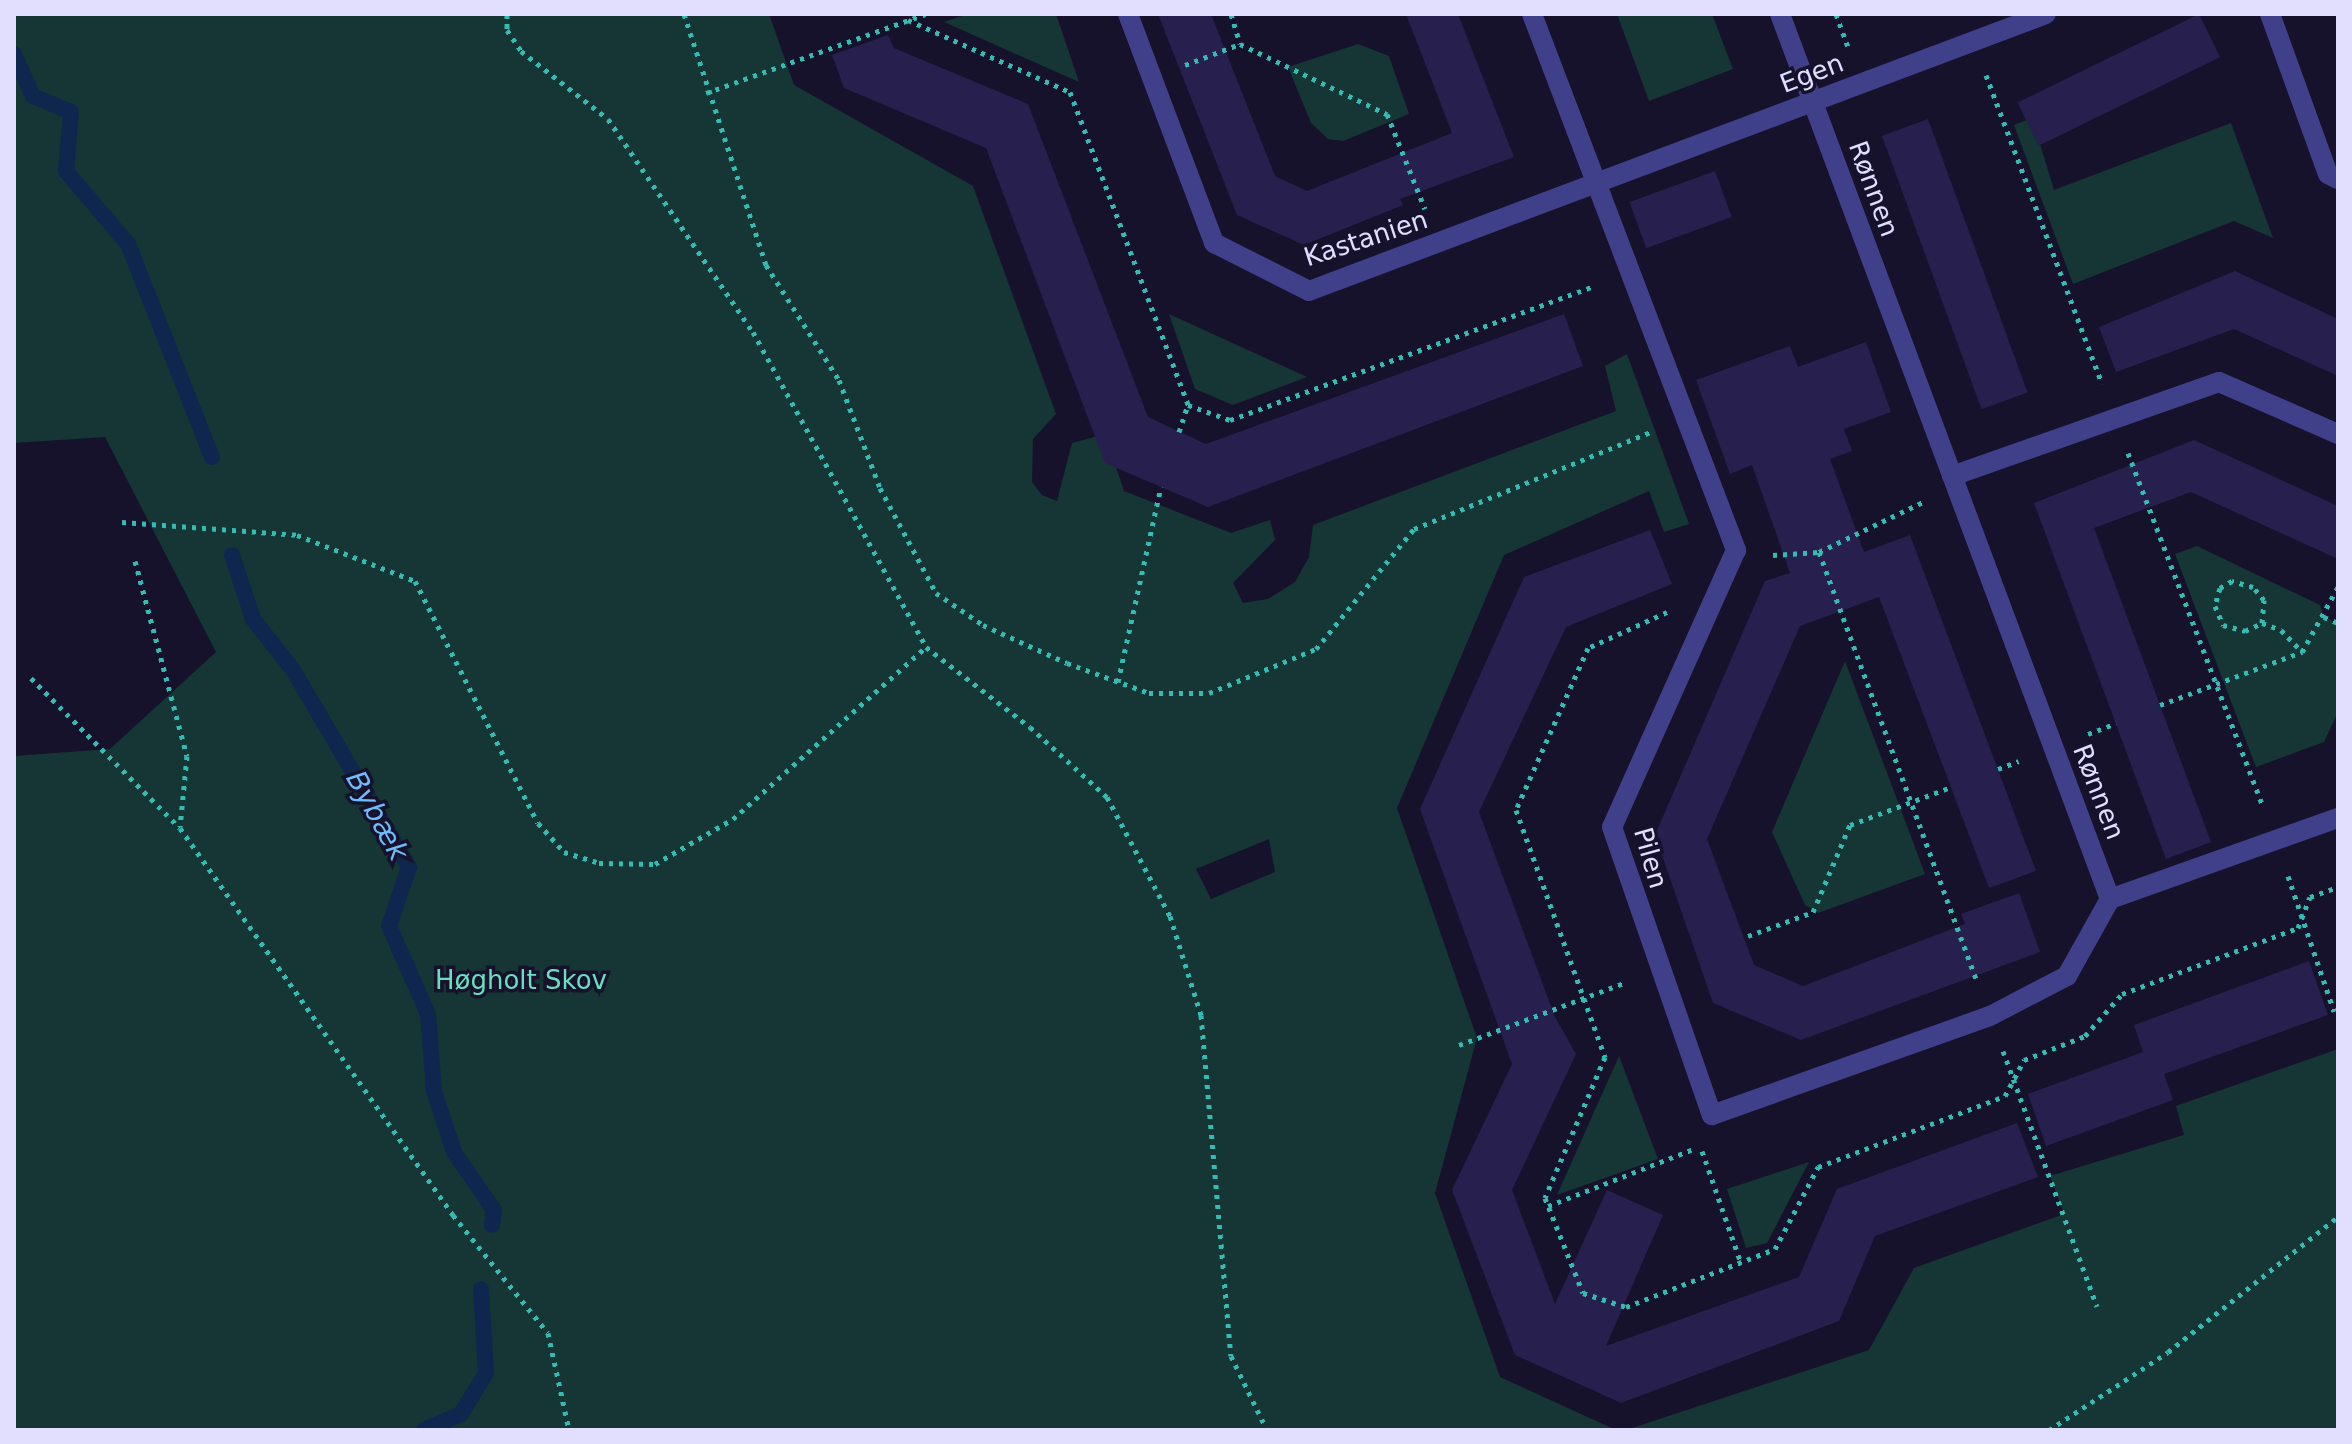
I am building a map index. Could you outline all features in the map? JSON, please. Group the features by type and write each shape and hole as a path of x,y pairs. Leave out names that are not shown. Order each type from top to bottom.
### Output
{"street":[{"name":"Kastanien","path":"1128,14 1149,79 1214,243 1309,291 1597,185"},
{"path":"1532,14 1688,416 1736,550"},
{"name":"Rønnen","path":"1780,14 2110,899"},
{"name":"Egen","path":"1597,185 2046,14"},
{"path":"2270,14 2328,174 2338,179"},
{"path":"1954,482 2113,415 2219,382 2338,434"},
{"name":"Pilen","path":"1736,550 1612,827 1658,970 1712,1115 1990,1016 2067,976 2110,899"},
{"path":"2110,899 2338,818"}],"path":[{"path":"507,14 507,30 521,51 608,119 753,332 926,647 1030,727 1107,797 1170,916 1201,1015 1231,1356 1267,1430"},
{"path":"684,14 706,93 766,265 839,380 880,488 936,593 983,625 1118,682 1149,693 1209,693 1316,649 1414,529 1688,416"},
{"path":"899,14 902,22"},
{"path":"706,93 925,14"},
{"path":"1231,14 1240,44"},
{"path":"1973,41 2275,840 2334,1011"},
{"path":"1149,79 1240,44 1387,114 1438,243"},
{"path":"1179,432 1188,405"},
{"path":"1736,550 1781,556 1819,552 1954,482"},
{"path":"1118,682 1161,487"},
{"path":"122,522 297,535 415,581 538,823 564,852 599,863 655,864 733,819 926,647"},
{"path":"1819,552 2097,1306"},
{"path":"135,561 187,756 180,828"},
{"path":"2262,623 2264,600 2253,587 2232,581 2220,588 2215,606 2223,625 2245,631 2262,623 2281,630 2302,652"},
{"path":"2160,705 2302,652 2338,587"},
{"path":"1719,589 1588,648 1516,810 1605,1057 1545,1198 1583,1293 1626,1307 1775,1249 1818,1167 2005,1096 2024,1060 2085,1036 2122,994 2298,928 2310,897 2338,887"},
{"path":"2324,617 2338,623"},
{"path":"31,678 180,828 453,1215 548,1333 569,1430"},
{"path":"1748,936 1813,912 1850,825 1951,787"},
{"path":"1459,1045 1658,970"},
{"path":"1548,1206 1701,1146 1741,1263"},
{"path":"2049,1430 2168,1352 2338,1217"}],"green space":[{"name":"Høgholt Skov","path":"14,14 769,14 794,85 973,186 1056,414 1033,439 1032,482 1042,495 1057,501 1072,443 1105,434 1124,491 1231,533 1270,520 1275,540 1233,583 1243,603 1268,599 1295,582 1309,557 1313,525 1616,411 1605,366 1627,354 1689,524 1664,532 1649,491 1504,555 1397,808 1477,1038 1435,1193 1500,1377 1616,1430 14,1430 14,756 110,749 216,652 105,437 14,443","holes":["1269,839 1275,872 1211,899 1196,869"]},
{"path":"968,14 1056,14 1079,82 944,22"},
{"path":"1617,14 1712,14 1733,69 1649,101"},
{"path":"1358,44 1389,56 1409,114 1343,141 1328,139 1311,123 1288,67"},
{"path":"2032,118 2054,190 2231,123 2273,238 2234,221 2073,284 2014,125"},
{"path":"1169,314 1307,377 1233,405 1195,389"},
{"path":"2197,546 2320,605 2324,617 2338,623 2338,712 2324,742 2256,767 2175,554"},
{"path":"1845,661 1925,874 1818,913 1805,905 1772,832"},
{"path":"2338,1049 2338,1430 1626,1430 1869,1350 1914,1268 2064,1214 2050,1176 2184,1135 2176,1106"},
{"path":"1619,1056 1658,1159 1557,1195"},
{"path":"1809,1162 1767,1243 1746,1248 1727,1189"}],"building":[{"path":"1158,14 1211,14 1275,176 1307,191 1452,133 1406,14 1458,14 1514,157 1400,199 1403,205 1304,245 1237,215"},
{"path":"2199,14 2220,57 2038,146 2017,103"},
{"path":"888,35 894,48 1028,104 1148,417 1206,444 1564,314 1583,366 1208,507 1105,463 986,148 844,88 832,55"},
{"path":"1928,119 2028,392 1981,409 1882,136"},
{"path":"1715,171 1732,217 1646,248 1629,202"},
{"path":"2235,271 2338,319 2338,376 2234,329 2116,372 2099,327"},
{"path":"1866,342 1891,412 1844,429 1852,451 1830,459 1864,552 1910,535 2036,871 1989,888 1879,597 1800,626 1707,839 1754,965 1803,986 1965,924 1961,914 2019,893 2040,952 1801,1040 1713,1003 1655,835 1765,581 1790,573 1752,465 1730,474 1696,380 1790,346 1798,367"},
{"path":"2194,440 2338,506 2338,559 2191,492 2094,528 2211,842 2166,859 2034,503"},
{"path":"1650,530 1672,584 1566,627 1479,812 1555,1017 1576,1054 1512,1190 1555,1304 1607,1190 1663,1215 1606,1346 1799,1277 1837,1189 2017,1123 2038,1177 1875,1236 1839,1321 1621,1403 1515,1355 1452,1190 1512,1064 1420,809 1524,577"},
{"path":"2309,961 2328,1015 2164,1074 2173,1100 2046,1146 2028,1094 2143,1052 2134,1025"}],"waterway":[{"name":"Bybæk","path":"14,54 33,96 71,112 66,171 128,244 212,457"},
{"name":"Bybæk","path":"232,555 253,619 293,670 409,867 389,926 428,1014 434,1091 454,1152 494,1210 492,1225"},
{"name":"Bybæk","path":"424,1430 461,1414 486,1373 481,1289"}]}
